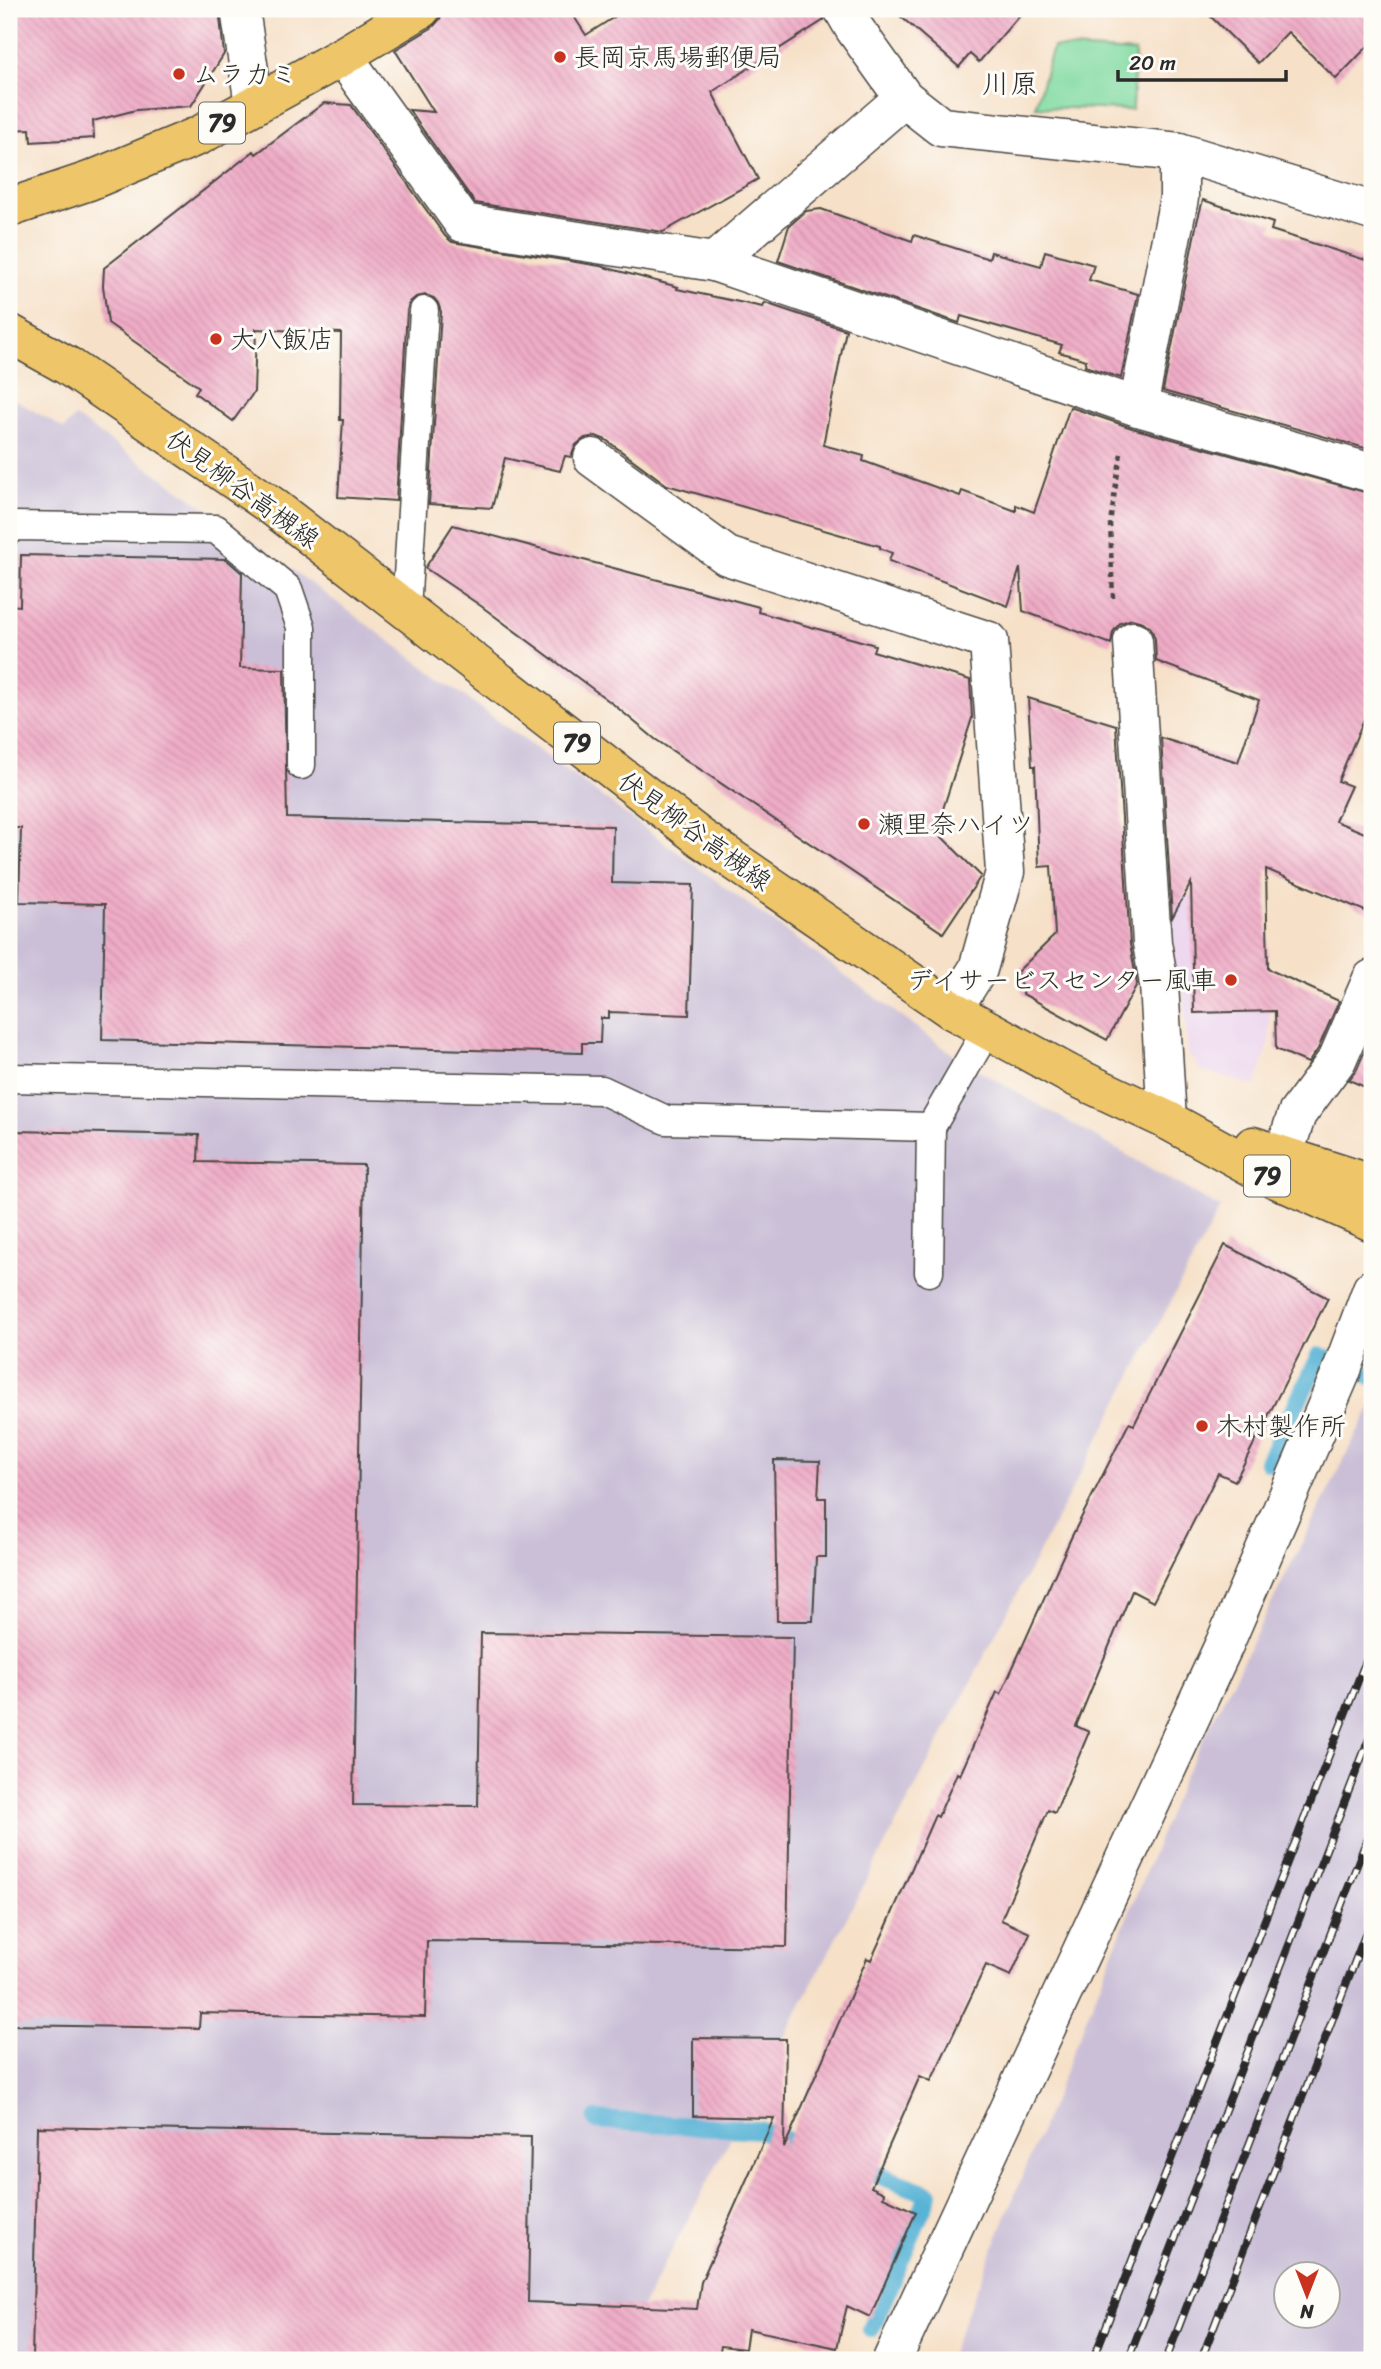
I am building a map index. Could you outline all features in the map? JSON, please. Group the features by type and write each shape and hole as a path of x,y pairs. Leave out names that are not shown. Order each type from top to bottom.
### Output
{"main road":[{"name":"79","path":"9,208 89,181 200,135 344,56 421,9"},
{"name":"伏見柳谷高槻線","path":"9,333 68,366 272,506 701,838 952,1010 1069,1074 1167,1120 1266,1175 1372,1222"},
{"name":"伏見柳谷高槻線","path":"1167,1120 1372,1184"}],"street":[{"path":"240,9 254,105"},
{"path":"843,9 853,28 904,97 941,127 1180,152 1372,212"},
{"path":"344,56 463,223 714,262 1138,407 1372,473"},
{"path":"714,262 904,97"},
{"path":"1138,407 1180,198 1180,152"},
{"path":"593,458 727,556 989,641 1004,872 978,968 952,1010"},
{"path":"1133,641 1152,943 1159,984 1167,1120"},
{"path":"1283,1156 1297,1114 1337,1060 1372,979"},
{"path":"892,2360 1224,1645 1344,1364 1372,1289"}],"lane":[{"path":"406,610 424,311"},
{"path":"9,531 13,526 216,529 288,589 301,627 301,765"},
{"path":"929,1272 931,1127 988,1028"},
{"path":"9,1079 602,1090 666,1120 931,1127"}],"path":[{"path":"1133,641 1115,631 1110,523 1125,432 1138,407"}],"shaded area":[{"path":"9,396 64,429 75,417 249,538 962,1061 1220,1208 614,2360 9,2360"},
{"path":"1267,893 1270,1041 1255,1086 1200,1070 1188,1053 1183,987 1167,946 1166,896"},
{"path":"1372,1404 1372,2354 1369,2360 948,2360 1183,1779"}],"green space":[{"path":"1053,47 1135,52 1132,110 1035,107"}],"building":[{"path":"9,9 219,9 224,54 191,106 136,110 93,121 94,138 31,142 30,129 9,130"},
{"path":"443,9 569,9 586,35 627,9 821,9 824,20 712,92 758,179 663,232 475,203 409,110 434,112 395,50 433,27 440,19"},
{"path":"892,9 1025,9 979,62 970,54 959,67"},
{"path":"1203,9 1372,9 1372,42 1336,79 1288,32 1258,63"},
{"path":"324,103 351,105 452,242 600,266 678,287 677,289 763,307 765,303 846,330 823,445 864,456 863,461 960,496 962,491 1016,511 1016,505 1034,512 1070,407 1132,428 1372,494 1372,700 1338,781 1351,786 1335,821 1372,836 1372,914 1266,869 1268,969 1339,1001 1318,1049 1308,1063 1276,1049 1275,1011 1194,1013 1191,883 1172,918 1161,738 1238,762 1259,700 1156,661 1155,639 1151,628 1143,622 1132,619 1120,623 1113,632 1111,644 1023,611 1020,568 1008,606 889,561 892,553 880,546 667,485 606,440 596,436 585,438 576,445 571,457 565,456 560,471 505,458 492,508 429,504 441,312 434,298 426,295 416,297 407,310 396,501 338,497 343,420 340,420 341,333 256,329 254,392 233,421 195,393 199,387 108,323 103,286 104,268 254,151 256,154"},
{"path":"1203,200 1273,223 1271,230 1372,262 1372,450 1163,391"},
{"path":"821,209 912,241 914,235 989,259 991,252 1041,266 1045,251 1094,265 1089,280 1138,294 1121,378 1085,366 1086,360 1059,352 1062,345 961,316 959,323 778,261 789,226 806,211"},
{"path":"453,525 759,607 758,612 875,645 873,651 970,680 972,718 936,831 981,876 943,933 655,739 613,704 425,568"},
{"path":"21,555 226,559 242,573 240,668 284,669 287,818 613,826 612,883 693,885 689,1015 609,1012 609,1018 601,1018 600,1043 582,1043 582,1053 102,1040 105,904 19,902 21,828 9,828 9,605 20,606"},
{"path":"1028,698 1116,725 1130,944 1137,984 1107,1040 1023,994 1017,972 1055,935 1051,866 1039,867 1035,766 1032,766"},
{"path":"1372,1034 1372,1090 1349,1080 1357,1069"},
{"path":"14,1131 199,1135 198,1162 364,1165 353,1805 478,1806 481,1633 793,1637 787,1947 427,1941 425,2017 200,2013 199,2028 9,2025 9,1450"},
{"path":"1225,1245 1328,1298 1235,1481 1218,1473 1153,1602 1132,1591 1076,1726 1089,1732 1055,1813 1048,1810 1001,1920 1030,1933 1011,1976 986,1965 931,2081 920,2076 871,2187 884,2193 883,2197 916,2212 870,2317 847,2306 837,2348 748,2329 745,2349 721,2346 718,2360 32,2360 37,2127 531,2137 528,2302 697,2309 701,2282 774,2118 693,2116 693,2038 786,2039 784,2148 867,1958 871,1960 935,1815 938,1817 957,1773 960,1775 997,1692 1001,1694 1071,1538 1129,1423 1134,1425"},
{"path":"774,1460 820,1461 818,1498 826,1498 826,1557 816,1557 813,1621 777,1621"}],"waterway":[{"path":"1268,1462 1320,1356 1372,1376"},
{"path":"596,2120 760,2130 808,2149"},
{"path":"857,2167 929,2194 871,2329"}],"railway":[{"path":"1093,2360 1372,1645"},
{"path":"1128,2360 1372,1731"},
{"path":"1166,2360 1372,1826"},
{"path":"1201,2360 1372,1917"}],"place":[{"name":"長岡京馬場郵便局","path":"560,57"},
{"name":"ムラカミ","path":"179,74"},
{"name":"大八飯店","path":"216,339"},
{"name":"瀬里奈ハイツ","path":"864,824"},
{"name":"デイサービスセンター風車","path":"1231,980"},
{"name":"木村製作所","path":"1202,1426"}],"district":[{"name":"川原","path":"1010,83"}]}
